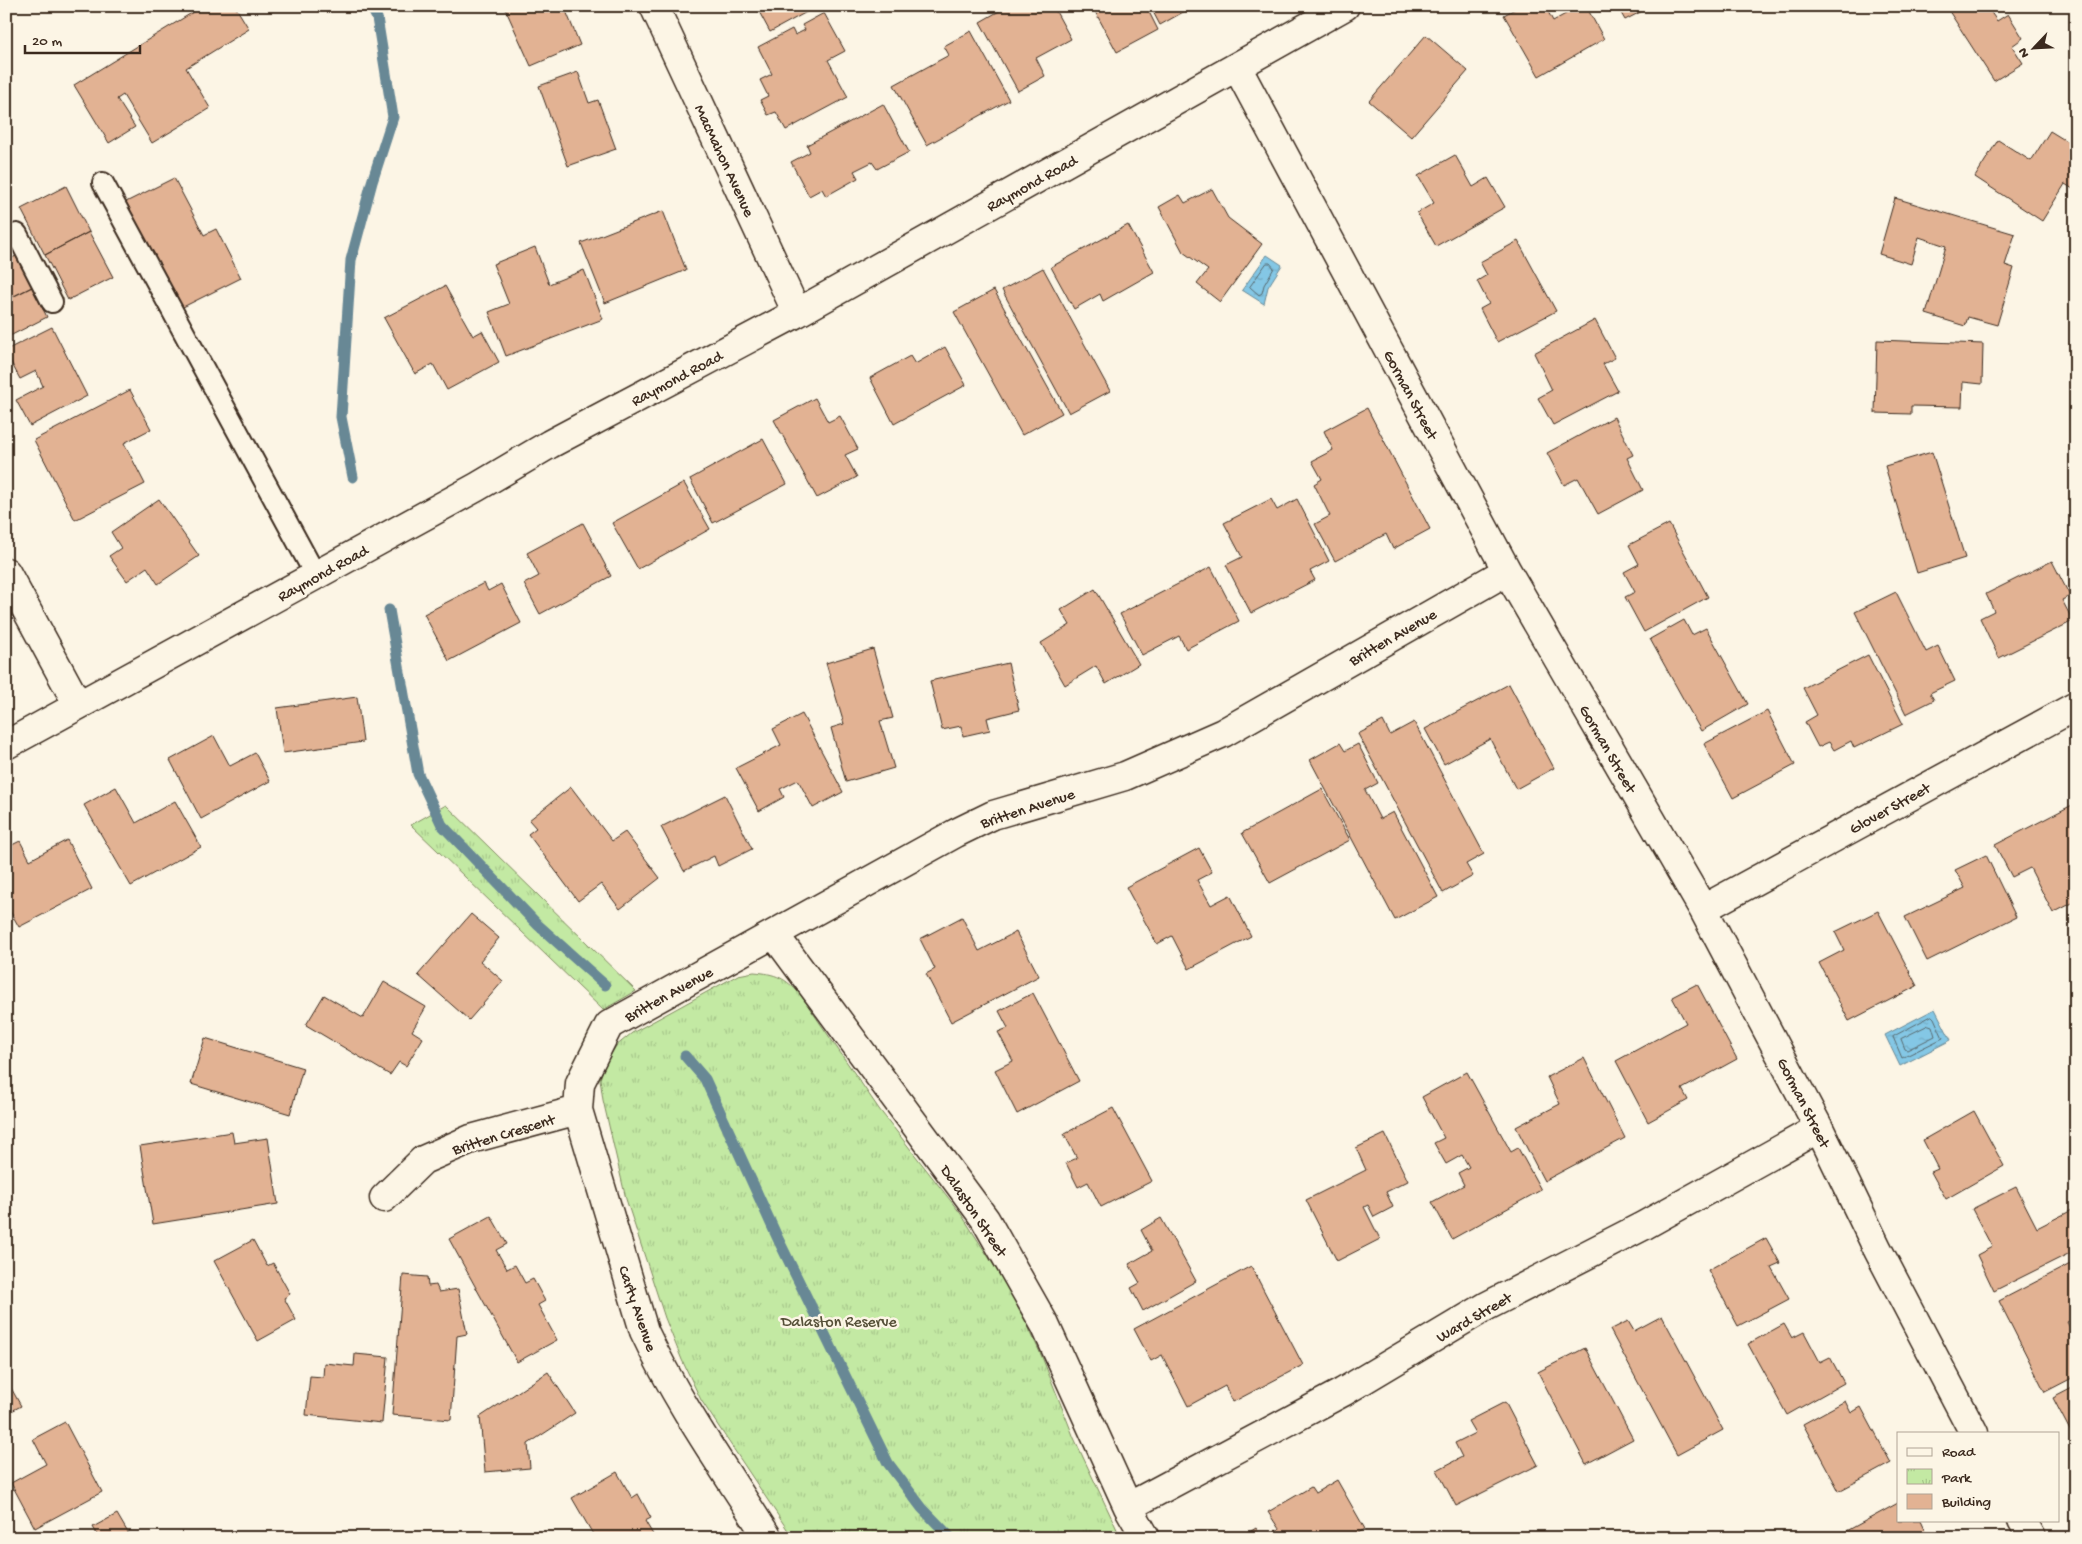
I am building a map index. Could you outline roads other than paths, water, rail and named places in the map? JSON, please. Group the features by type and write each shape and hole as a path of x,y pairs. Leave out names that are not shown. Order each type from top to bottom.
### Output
{"street":[{"name":"MacMahon Avenue","path":"654,6 797,313"},
{"name":"Raymond Road","path":"6,745 477,487 550,444 797,313 1345,6"},
{"name":"Gorman Street","path":"1237,67 1507,570 1703,909 1819,1128 1878,1250 1973,1432"},
{"name":"Britten Avenue","path":"580,1083 609,1025 956,833 993,815 1125,776 1223,732 1507,570"},
{"path":"6,572 78,705"},
{"name":"Glover Street","path":"1703,909 2076,706"},
{"name":"Dalaston Street","path":"774,934 985,1219 1045,1324 1128,1507 1146,1538"},
{"name":"Carty Avenue","path":"580,1083 578,1110 644,1330 656,1357 687,1412 768,1538"},
{"name":"Britten Crescent","path":"384,1198 423,1160 471,1140 578,1110"},
{"name":"Ward Street","path":"1128,1507 1343,1392 1487,1306 1643,1226 1819,1128"},
{"path":"2023,1522 2032,1538"}],"lane":[{"path":"103,183 316,576"},
{"path":"6,240 17,234 52,302"}],"water":[{"path":"1267,255 1282,265 1268,287 1264,304 1242,290"},
{"path":"1935,1009 1951,1040 1900,1066 1885,1035"}],"waterway":[{"path":"353,477 341,417 351,260 372,182 393,117 377,18 371,6"},
{"path":"389,610 418,774 442,825 538,925 605,985"},
{"path":"685,1056 705,1079 779,1241 888,1463 922,1508 951,1538"}],"park label":[{"name":"Dalaston Reserve","path":"839,1320"}]}
